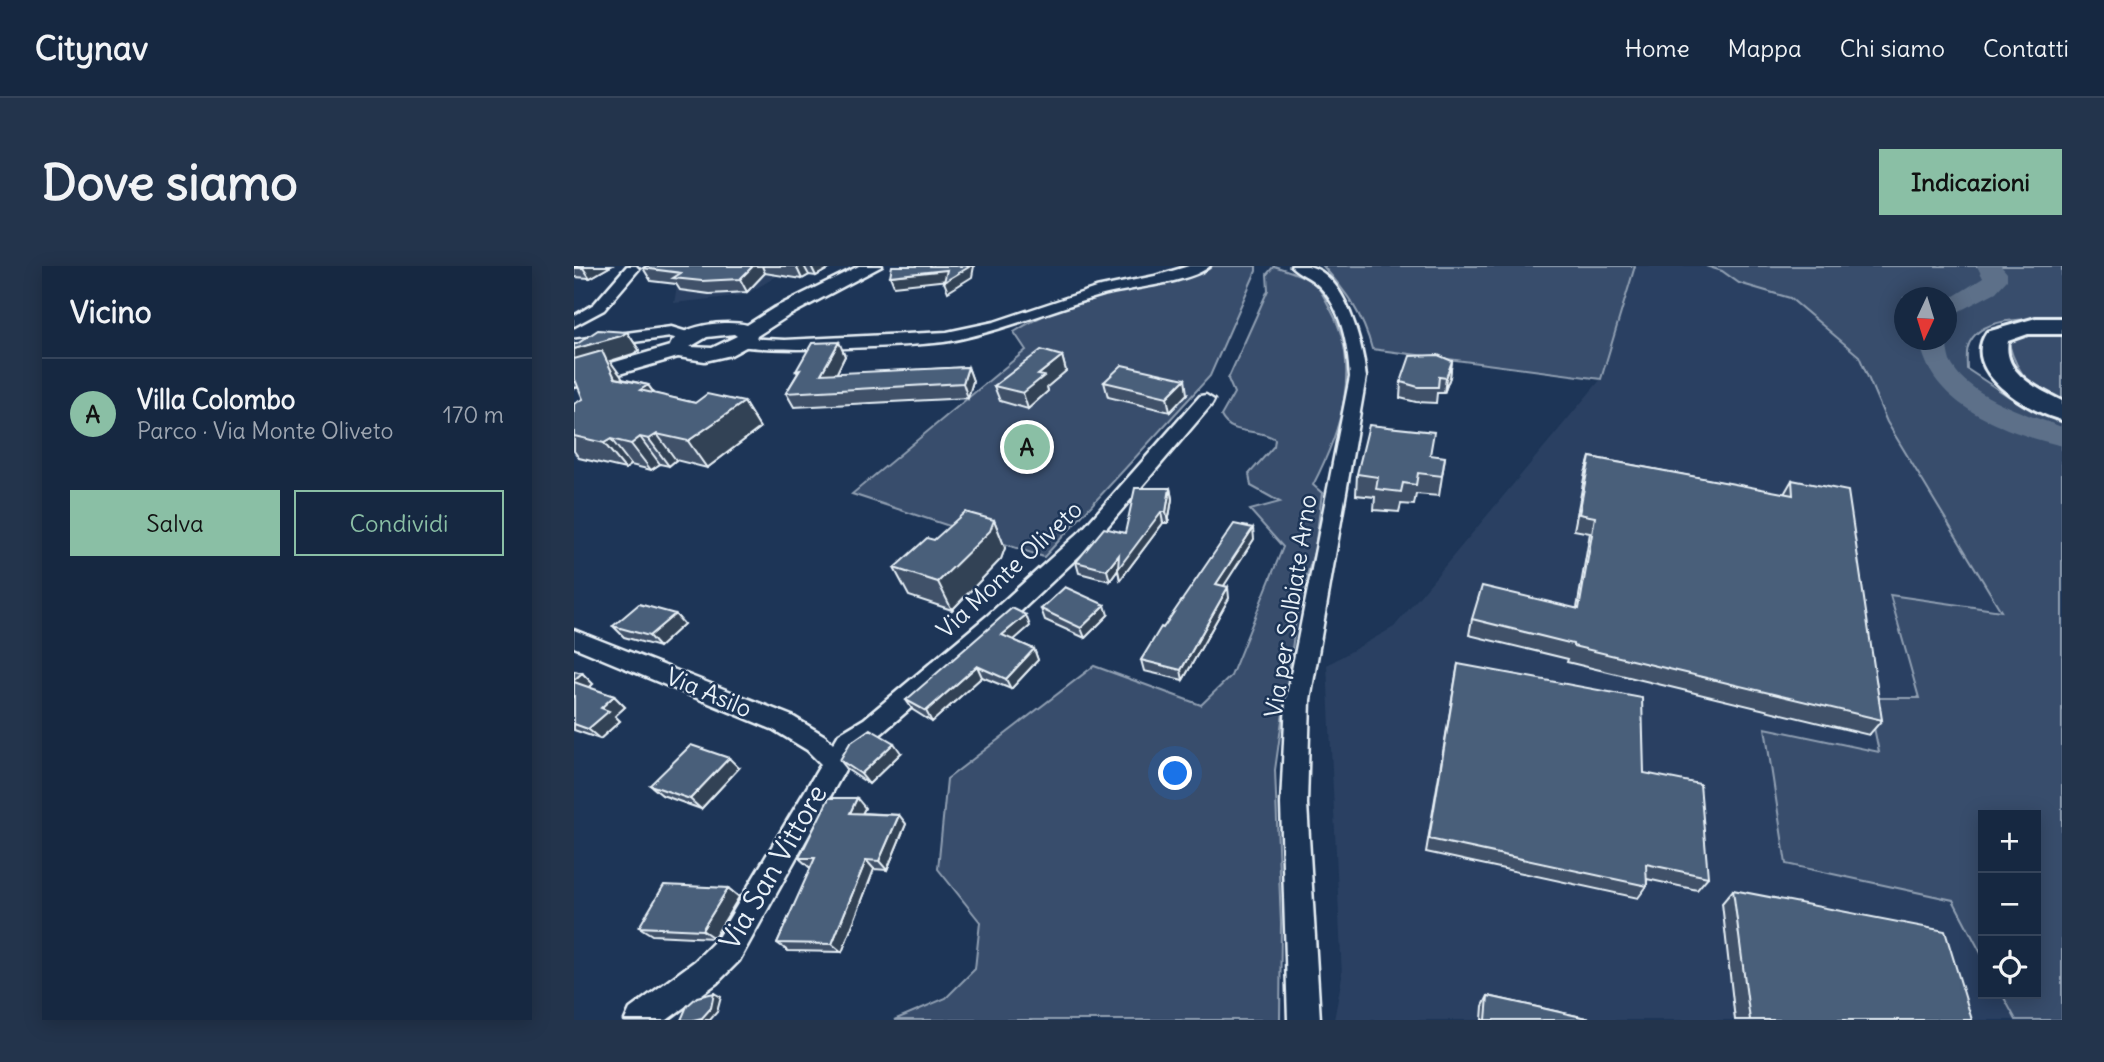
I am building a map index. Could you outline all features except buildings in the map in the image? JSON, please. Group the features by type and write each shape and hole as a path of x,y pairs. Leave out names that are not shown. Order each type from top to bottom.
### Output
{"highway":[{"path":"2062,326 2038,324 2018,327 1996,337 1993,354 1999,369 2020,389 2062,411"}],"street":[{"path":"741,335 873,266"},
{"path":"574,381 684,343 702,332 741,335 785,345 947,337 998,325 1101,291 1158,280 1203,266"},
{"name":"Via per Solbiate Arno","path":"1298,266 1312,272 1326,286 1343,314 1355,347 1358,377 1298,700 1294,804 1304,1020"},
{"path":"574,323 599,307 632,269"},
{"path":"574,345 671,332 684,343"},
{"name":"Via Monte Oliveto","path":"835,762 848,741 873,726 975,640 1089,535 1206,400"},
{"name":"Via Asilo","path":"574,638 783,723 816,743 835,762"},
{"name":"Via San Vittore","path":"641,1020 706,972 728,950 835,762"}],"shaded area":[{"path":"710,266 771,270 777,276 745,295 674,303 677,286"},
{"path":"1212,266 1256,266 1256,271 1210,376 1044,557 852,494 1026,350 1014,332 1025,325 1085,299"},
{"path":"1274,266 1305,278 1322,293 1340,332 1346,376 1339,421 1313,485 1322,493 1315,549 1298,606 1275,770 1281,923 1280,1020 894,1020 946,998 975,969 980,922 938,869 947,779 1094,666 1201,705 1231,676 1283,547 1250,510 1280,502 1251,486 1249,474 1274,446 1275,439 1261,433 1231,427 1221,416 1234,393 1228,379 1268,290 1267,274"},
{"path":"1323,266 1635,266 1601,379 1372,349 1353,304"},
{"path":"1635,266 1706,266 1722,271 1739,283 1790,298 1859,356 1887,422 2001,612 1919,698 1880,752 1786,864 1953,900 1978,948 1978,999 2005,999 2016,1020 1334,1020 1342,977 1327,665 1394,627 1601,379"},
{"path":"1706,266 2062,266 2062,320 2023,319 1983,329 1974,336 1968,347 1967,369 2011,398 2062,422 2062,1020 2016,1020 2005,999 2041,999 2041,810 1978,810 1978,948 1953,900 1786,864 1765,728 1879,752 1868,698 1919,698 1890,595 2001,611 1887,422 1859,356 1790,298 1739,283 1722,271"},
{"path":"2062,334 2062,403 2028,380 2017,365 2009,344 2023,335"}],"waterway":[{"path":"1957,305 1995,280 1995,273 1988,266"},
{"path":"1934,350 1936,360 1946,377 1962,392 2002,415 2062,437"}],"place":[{"name":"Villa Colombo","path":"1027,447"}]}
